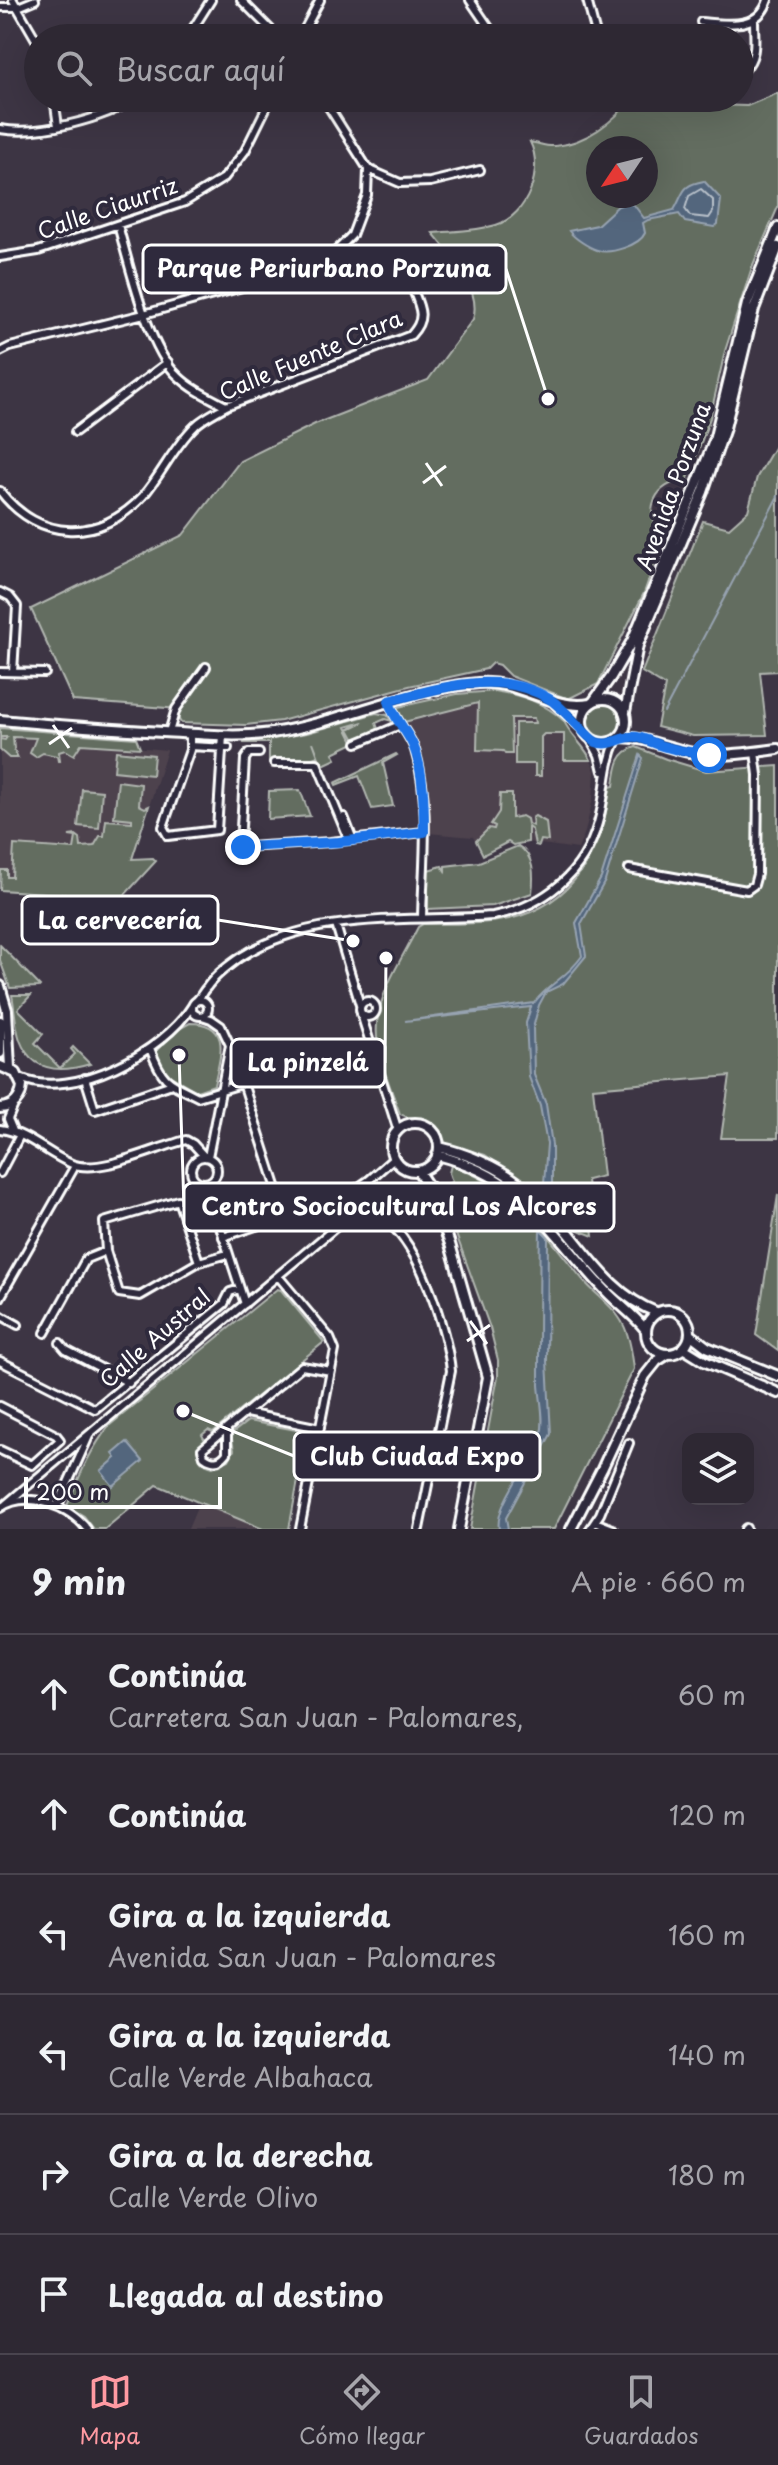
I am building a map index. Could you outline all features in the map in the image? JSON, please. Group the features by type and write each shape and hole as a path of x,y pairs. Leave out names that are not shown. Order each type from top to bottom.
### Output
{"street":[{"path":"13,0 27,24"},
{"path":"0,7 18,7 35,0"},
{"path":"196,24 211,0"},
{"path":"241,0 266,24"},
{"path":"308,24 320,0"},
{"path":"470,0 486,24"},
{"path":"587,0 593,24"},
{"path":"701,22 754,21 763,13 768,0"},
{"path":"754,21 754,55"},
{"path":"56,112 58,126"},
{"path":"0,129 58,126 86,121 106,112"},
{"name":"Calle Ciaurriz","path":"2,255 38,251 185,202 224,178 245,151 264,112"},
{"path":"332,112 368,169 400,183 430,182 480,170"},
{"path":"322,265 352,235 367,195 368,169"},
{"path":"118,225 144,314 175,375 226,406"},
{"name":"Avenida Porzuna","path":"591,703 632,641 714,441 747,304 778,228"},
{"name":"Avenida Porzuna","path":"626,715 638,645 703,492 725,428 754,309 778,247"},
{"name":"Calle Fuente Clara","path":"0,352 322,265 379,275 413,290 423,313 420,326 395,343 226,406 198,423 142,497 98,528 70,531 47,527 28,518 0,491"},
{"path":"75,432 168,362"},
{"path":"0,592 10,597 17,606 13,672"},
{"path":"169,732 176,709 206,667"},
{"path":"0,672 45,673"},
{"path":"1,721 190,734 276,732 389,701 483,682 503,683 569,705 608,699 618,703 633,731 647,741"},
{"path":"547,698 583,728 599,755 604,783"},
{"path":"389,701 415,749 422,782 422,918"},
{"path":"583,728 582,715 591,703"},
{"path":"0,1066 10,1068 20,1078 38,1083 85,1078 128,1062 150,1048 177,1023 212,981 241,957 265,944 306,929 503,914 535,903 570,876 590,845 601,812 608,760 626,725 626,715"},
{"path":"357,743 400,725"},
{"path":"190,734 190,746 163,827 164,833 170,836 217,830 225,748 223,735"},
{"path":"591,740 604,744 619,738 638,738 709,755 778,749"},
{"path":"190,746 225,748"},
{"path":"629,869 747,890 754,885 757,874 758,775 755,752"},
{"path":"259,753 248,754 244,761 241,846 351,840 424,832"},
{"path":"274,763 317,763 351,840"},
{"path":"332,788 351,840"},
{"path":"336,925 398,1131"},
{"path":"177,1023 207,1012 206,995 212,981"},
{"path":"0,986 7,1010 10,1068"},
{"path":"194,1004 202,1001 207,1005"},
{"path":"360,1005 366,1001 376,1008 370,1041"},
{"path":"194,1004 192,1011 215,1021 228,1038 230,1053 206,1157"},
{"path":"361,1014 367,1017 373,1015"},
{"path":"0,1021 0,1053"},
{"path":"150,1048 159,1074 198,1097 370,1041"},
{"path":"13,1131 8,1119 20,1096 20,1078"},
{"path":"85,1078 95,1110 172,1084"},
{"path":"0,1108 11,1105 38,1083"},
{"path":"243,1083 286,1217"},
{"path":"409,1124 426,1126 436,1136 438,1151 429,1167 418,1171 406,1169 394,1158 391,1148 398,1131 409,1124"},
{"path":"0,1129 13,1131 75,1166 121,1161 186,1140 217,1165 218,1173 214,1180 206,1183 195,1179 191,1171 193,1163 206,1157"},
{"path":"0,1173 20,1135"},
{"path":"438,1151 478,1159 496,1167 531,1192 550,1210 606,1279 638,1305 656,1312"},
{"path":"438,1151 491,1175 526,1201 546,1219 608,1293 632,1313 645,1329 648,1343 668,1354"},
{"path":"223,1237 346,1196 394,1158"},
{"path":"0,1298 75,1166"},
{"path":"418,1171 430,1189 450,1244 488,1377 459,1529"},
{"path":"206,1183 245,1304"},
{"path":"199,1262 178,1200 104,1222 106,1251 119,1293 140,1296 199,1262 228,1254"},
{"path":"3,1506 336,1227 353,1219 380,1217 403,1238 435,1300 449,1347 451,1371 419,1529"},
{"path":"45,1333 86,1259 106,1251"},
{"path":"278,1276 330,1338 335,1350 300,1529"},
{"name":"Calle Austral","path":"0,1361 90,1408 98,1408 224,1304 230,1292 240,1289"},
{"path":"571,1529 645,1376 657,1361 683,1348 690,1334 690,1327 683,1315 670,1309 651,1316 645,1329"},
{"path":"0,1315 18,1325"},
{"path":"690,1334 709,1348 778,1376"},
{"path":"60,1343 66,1350 129,1383"},
{"path":"683,1348 704,1361 778,1393"},
{"path":"227,1429 225,1437 229,1448 223,1458 211,1461 204,1456 202,1449 302,1366 331,1371"},
{"path":"0,1406 56,1435 59,1442 32,1465 0,1450"},
{"path":"246,1413 320,1428"},
{"path":"58,1505 90,1434"},
{"path":"590,1529 629,1443"},
{"path":"69,1450 77,1451 78,1460"},
{"path":"3,1506 27,1501 58,1505 77,1517 87,1529"},
{"path":"595,1522 613,1529"}],"shaded area":[{"path":"511,697 553,717 571,730 588,753 595,771 593,798 578,849 512,840 483,855 473,837 428,833 422,766 417,746 404,722"},
{"path":"0,737 167,750 120,897 0,890"},
{"path":"199,1503 263,1529 188,1529"}],"green space":[{"path":"778,93 778,207 752,267 725,351 710,418 687,481 667,486 654,500 653,518 664,536 644,593 598,684 568,699 510,676 499,665 492,663 486,669 409,686 281,721 246,725 181,723 178,718 180,709 73,701 31,609 183,535 240,461 315,424 428,380 473,319 475,308 463,273 433,233 496,225 517,212 525,202 534,178 534,153 530,142 552,146 586,137 586,208 658,208 658,136 588,136 620,112 754,112 754,103"},
{"path":"778,441 778,671 760,672 767,735 693,736 657,727 665,686 642,672 703,521 729,528 748,511 757,477"},
{"path":"494,691 532,700 556,714 591,760 564,760 564,734 544,734 541,737 541,776 535,776 535,764 515,764 515,723 535,723 534,718 511,718 512,754 505,754 503,751 477,750 478,703 404,722 398,711 398,707 457,694"},
{"path":"604,704 616,709 621,721 616,733 604,738 592,733 587,721 592,709"},
{"path":"376,713 387,715 392,721 385,719 376,723 378,729 355,740 349,729 363,722 346,727 354,743 333,753 336,759 323,765 329,784 313,742 318,756 307,760 269,761 269,743 243,743 307,733"},
{"path":"0,728 136,738 140,748 81,744 74,755 65,750 59,752 58,761 57,756 43,753 36,757 30,753 36,738 13,737 18,758 9,758 0,750 0,739 7,737 0,737"},
{"path":"636,747 706,771 778,766 778,1138 721,1138 730,1076 593,1088 603,1176 587,1180 593,1236 566,1225 552,1205 533,1188 485,1155 445,1143 429,1121 400,1114 381,1058 377,1024 387,986 418,927 423,924 509,919 532,912 568,887 582,871 601,832 610,787 614,786 621,757"},
{"path":"116,751 154,755 152,775 114,771"},
{"path":"396,754 383,763 393,806 372,809 359,776 335,783"},
{"path":"118,781 141,784 139,805 149,806 132,859 153,858 156,861 122,898 0,890 1,870 7,870 7,877 12,877 14,845 74,849 76,837 69,836 76,835 80,838 81,847 94,846 100,836 104,836 106,820 132,822 132,819 114,817"},
{"path":"82,789 102,791 99,828 78,826"},
{"path":"300,790 310,816 268,819 269,791"},
{"path":"500,794 512,794 512,818 522,816 533,826 532,818 535,816 546,822 548,841 541,840 539,846 535,845 532,830 528,827 528,842 513,845 508,842 483,855 476,841 489,828 494,829 495,826 491,824 499,812"},
{"path":"518,846 530,861 532,893 493,906 428,909 428,870 442,866 445,871 445,866 479,862"},
{"path":"0,945 39,987 10,988 0,960"},
{"path":"12,995 31,995 18,1009 43,1034 35,1043 60,1068 75,1054 71,1049 73,1047 90,1064 58,1069 32,1059 20,1040"},
{"path":"190,1023 213,1029 220,1044 214,1085 197,1091 162,1071 155,1052"},
{"path":"451,1165 495,1186 526,1212 584,1281 614,1311 629,1341 634,1369 554,1529 470,1529 498,1376 498,1360 490,1328 439,1187 452,1182 449,1173"},
{"path":"778,1195 778,1351 756,1335"},
{"path":"277,1289 324,1342 213,1432 208,1430 202,1435 206,1442 198,1449 201,1461 213,1467 229,1460 234,1450 231,1434 248,1421 307,1432 289,1529 263,1529 157,1485 105,1529 94,1529 84,1516 67,1506 91,1454 110,1425"}],"water":[{"path":"704,181 721,199 718,224 714,227 685,222 679,214 648,220 643,223 645,233 637,241 609,251 590,247 569,231 597,225 616,208 636,208 644,218 674,210 687,188"},
{"path":"640,755 643,758 605,881 581,924 586,956 563,984 546,992 533,1028 534,1075 546,1104 552,1145 552,1205 543,1197 547,1144 540,1106 529,1077 526,1023 531,1007 405,1021 534,1003 576,964 582,956 576,923 601,878"},
{"path":"540,1229 548,1237 547,1361 551,1434 506,1518 508,1529 499,1529 502,1507 537,1445 542,1428 539,1385"},
{"path":"127,1442 143,1461 113,1486 101,1471 116,1458 113,1454"}],"waterway":[{"path":"664,712 778,496"}],"place":[{"name":"Parque Periurbano Porzuna","path":"548,399"},
{"name":"La cervecería","path":"353,941"},
{"name":"La pinzelá","path":"386,958"},
{"name":"Centro Sociocultural Los Alcores","path":"179,1055"},
{"name":"Club Ciudad Expo","path":"183,1411"}],"route":[{"path":"243,847 339,842 424,832 422,782 415,749 394,717 389,701 453,686 495,682 531,691 561,707 597,743 633,737 709,755"}]}
